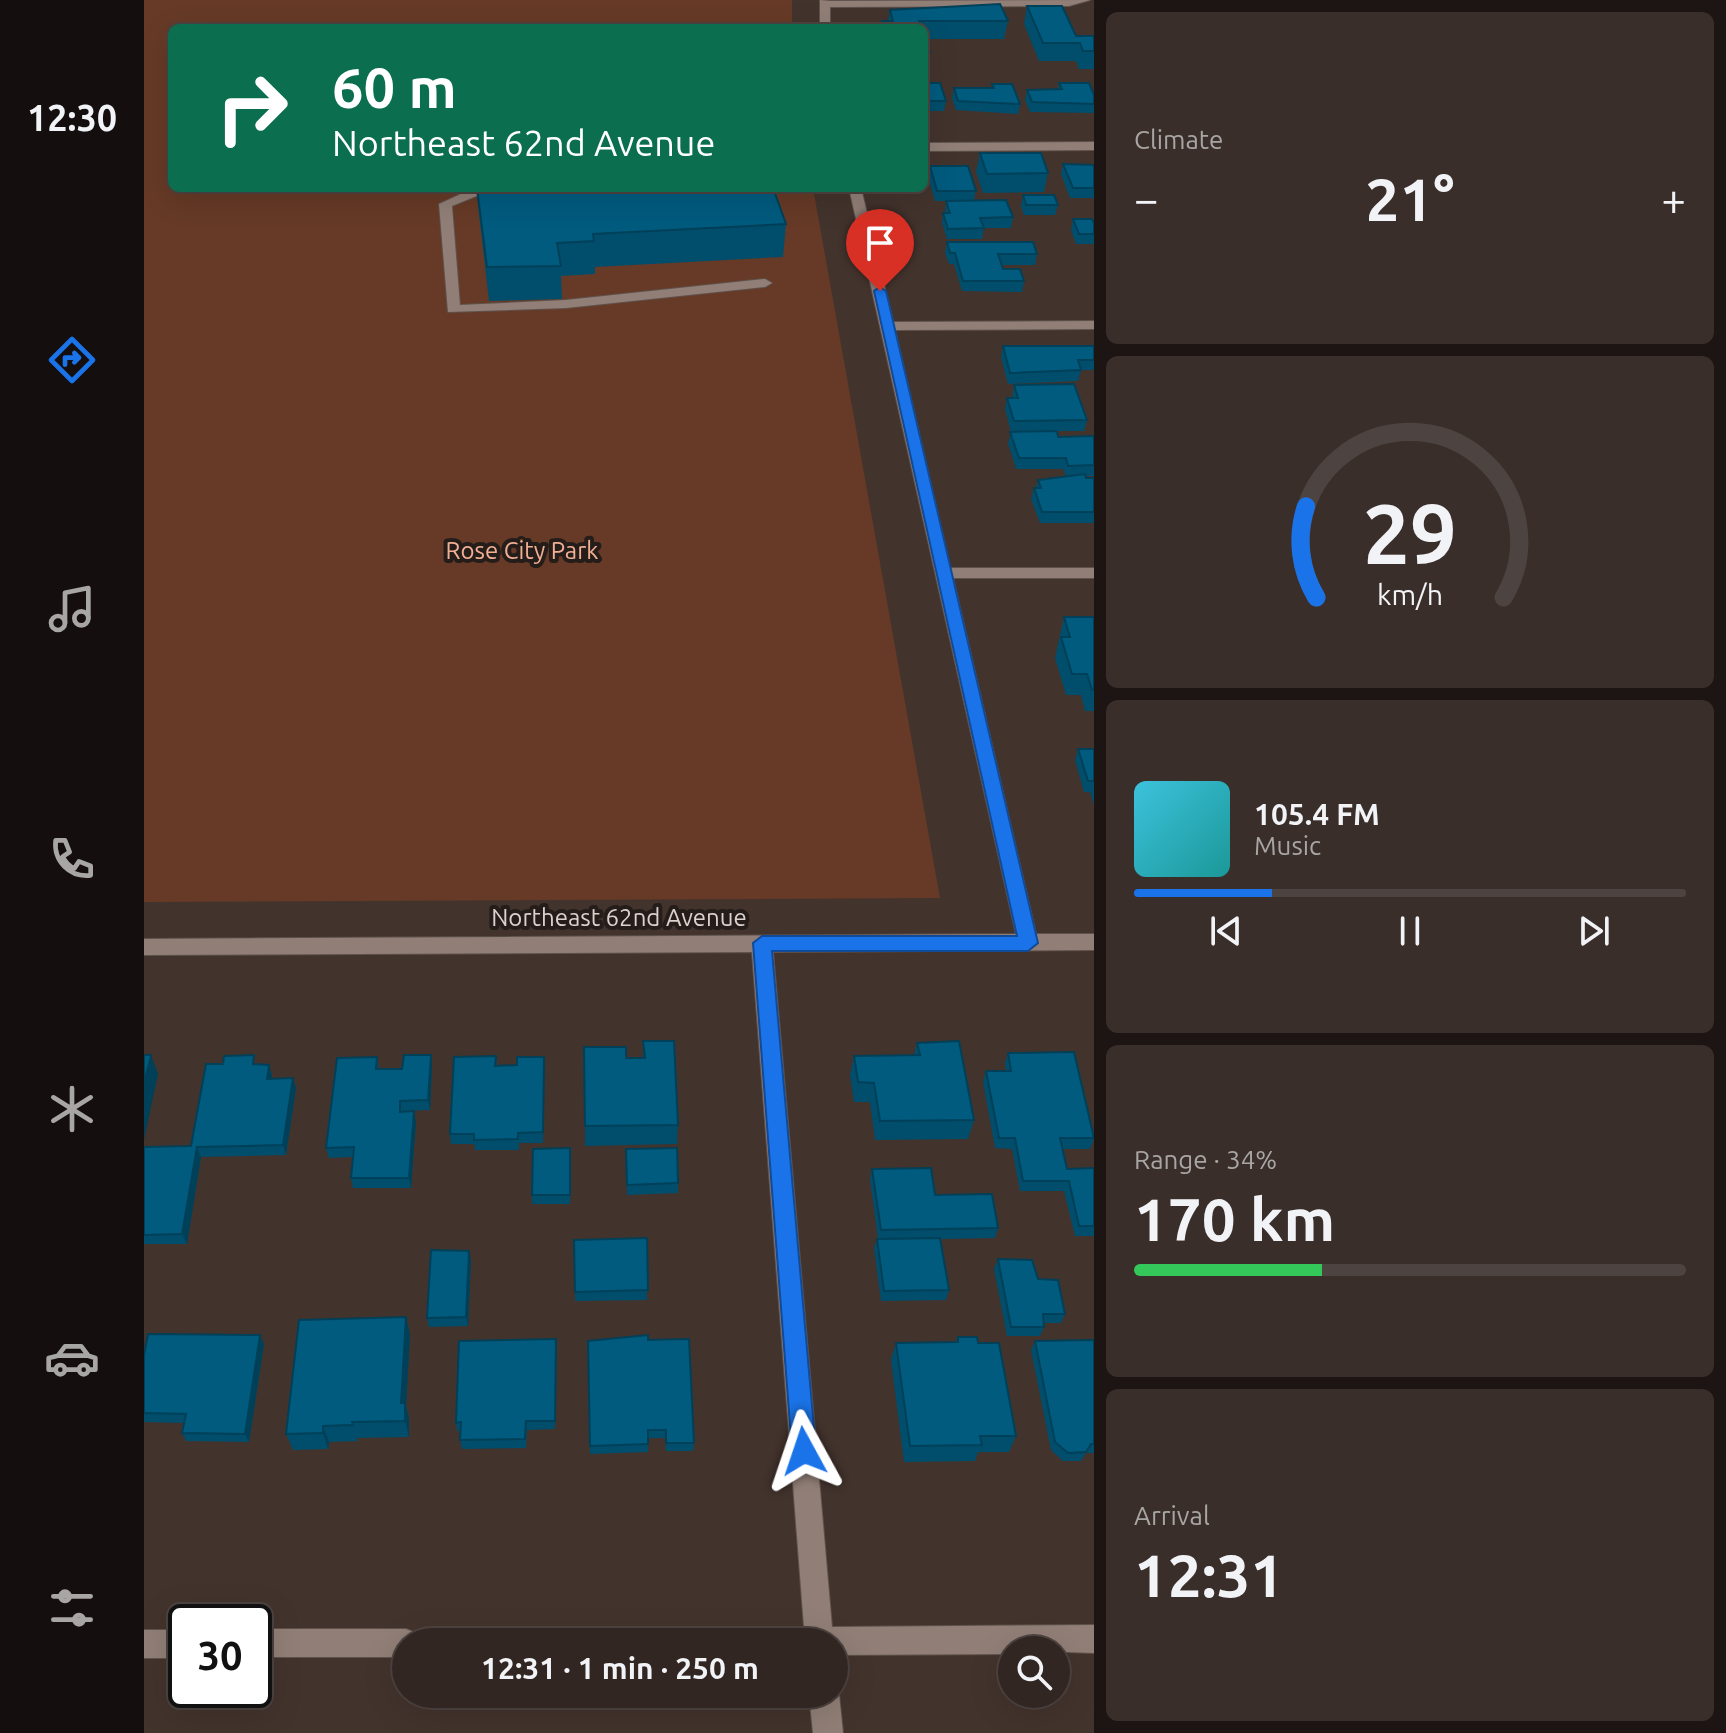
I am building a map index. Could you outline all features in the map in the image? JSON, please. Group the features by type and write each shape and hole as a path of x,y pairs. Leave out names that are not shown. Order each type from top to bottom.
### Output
{"street":[{"path":"825,24 825,2 1069,3 1085,0"},
{"path":"928,147 1094,146"},
{"path":"475,192 445,204 453,309 566,304 765,283"},
{"path":"856,192 1028,943"},
{"path":"888,326 1094,325"},
{"path":"945,573 1094,573"},
{"name":"Northeast 62nd Avenue","path":"144,947 1094,942"},
{"path":"762,943 818,1628"},
{"path":"848,1642 1094,1639"},
{"path":"272,1643 392,1643"},
{"path":"144,1644 168,1644"},
{"path":"825,1708 828,1733"}],"green space":[{"name":"Rose City Park","path":"144,0 792,0 792,24 168,24 168,192 814,192 940,898 144,902"}],"building":[{"path":"1000,4 1008,21 882,24 882,21 893,21 890,10"},
{"path":"1027,6 1062,6 1076,36 1094,36 1094,51 1083,51 1080,43 1043,43"},
{"path":"928,83 940,83 946,101 928,101"},
{"path":"1059,83 1089,83 1094,104 1032,102 1027,90 1062,89"},
{"path":"992,84 1012,84 1020,104 958,101 954,88 994,88"},
{"path":"980,153 1041,153 1048,173 987,174"},
{"path":"1063,164 1094,165 1094,188 1073,188"},
{"path":"930,166 968,166 976,191 937,191"},
{"path":"478,192 774,192 786,224 593,234 594,241 557,243 561,266 487,267"},
{"path":"1023,195 1054,195 1058,205 1026,205"},
{"path":"1006,200 1013,217 980,218 984,228 948,229 943,213 950,213 946,201"},
{"path":"1073,219 1092,219 1094,234 1079,234"},
{"path":"947,242 1033,242 1037,254 998,254 1003,269 1020,269 1024,281 963,281 955,253 950,253"},
{"path":"1003,346 1094,346 1094,360 1078,360 1081,370 1010,373"},
{"path":"1074,384 1087,420 1014,421 1007,398 1018,398 1014,385"},
{"path":"1057,431 1058,437 1094,436 1094,465 1068,466 1066,458 1019,458 1010,432"},
{"path":"1085,474 1086,478 1094,478 1094,512 1042,512 1034,488 1041,488 1038,480"},
{"path":"1064,617 1094,617 1094,690 1087,674 1072,674 1061,637 1070,637"},
{"path":"1078,749 1094,749 1094,781 1088,781"},
{"path":"643,1041 674,1041 678,1125 585,1126 584,1047 626,1047 626,1058 645,1058"},
{"path":"959,1041 974,1120 880,1121 874,1083 858,1082 854,1056 920,1055 917,1043"},
{"path":"1074,1052 1094,1138 1060,1138 1067,1169 1094,1168 1094,1226 1079,1226 1069,1181 1023,1181 1015,1138 999,1138 986,1071 1011,1071 1008,1053"},
{"path":"144,1055 151,1055 144,1084"},
{"path":"254,1055 253,1064 269,1065 267,1079 293,1078 283,1145 197,1147 182,1234 144,1235 144,1147 191,1146 206,1064 223,1064 224,1056"},
{"path":"404,1055 431,1055 428,1100 400,1101 400,1112 414,1111 409,1178 351,1178 354,1147 326,1148 337,1058 377,1057 376,1069 402,1069"},
{"path":"496,1056 495,1066 517,1065 517,1057 544,1057 543,1132 518,1133 518,1139 474,1140 474,1134 450,1134 454,1057"},
{"path":"570,1148 570,1195 532,1195 533,1149"},
{"path":"677,1148 678,1183 627,1185 626,1149"},
{"path":"931,1168 935,1195 992,1194 998,1228 881,1230 872,1169"},
{"path":"647,1238 648,1290 575,1292 574,1240"},
{"path":"940,1238 949,1290 884,1291 877,1239"},
{"path":"431,1250 469,1251 466,1317 427,1318"},
{"path":"998,1259 1032,1260 1038,1279 1058,1280 1065,1314 1043,1314 1044,1327 1011,1327"},
{"path":"406,1317 401,1403 405,1403 405,1421 352,1422 353,1425 323,1426 323,1433 286,1434 299,1320"},
{"path":"148,1334 260,1335 245,1434 182,1433 186,1414 144,1413 144,1355"},
{"path":"648,1335 648,1340 689,1339 694,1443 666,1443 666,1430 648,1430 648,1444 590,1446 588,1341"},
{"path":"958,1337 977,1337 978,1343 999,1343 1016,1436 980,1436 982,1445 910,1446 896,1343 958,1342"},
{"path":"556,1339 555,1421 526,1421 525,1439 460,1440 461,1422 456,1423 459,1341"},
{"path":"1094,1340 1094,1444 1086,1452 1068,1453 1055,1442 1035,1341"}],"route":[{"path":"804,1451 762,943 1028,943 880,291"}]}
